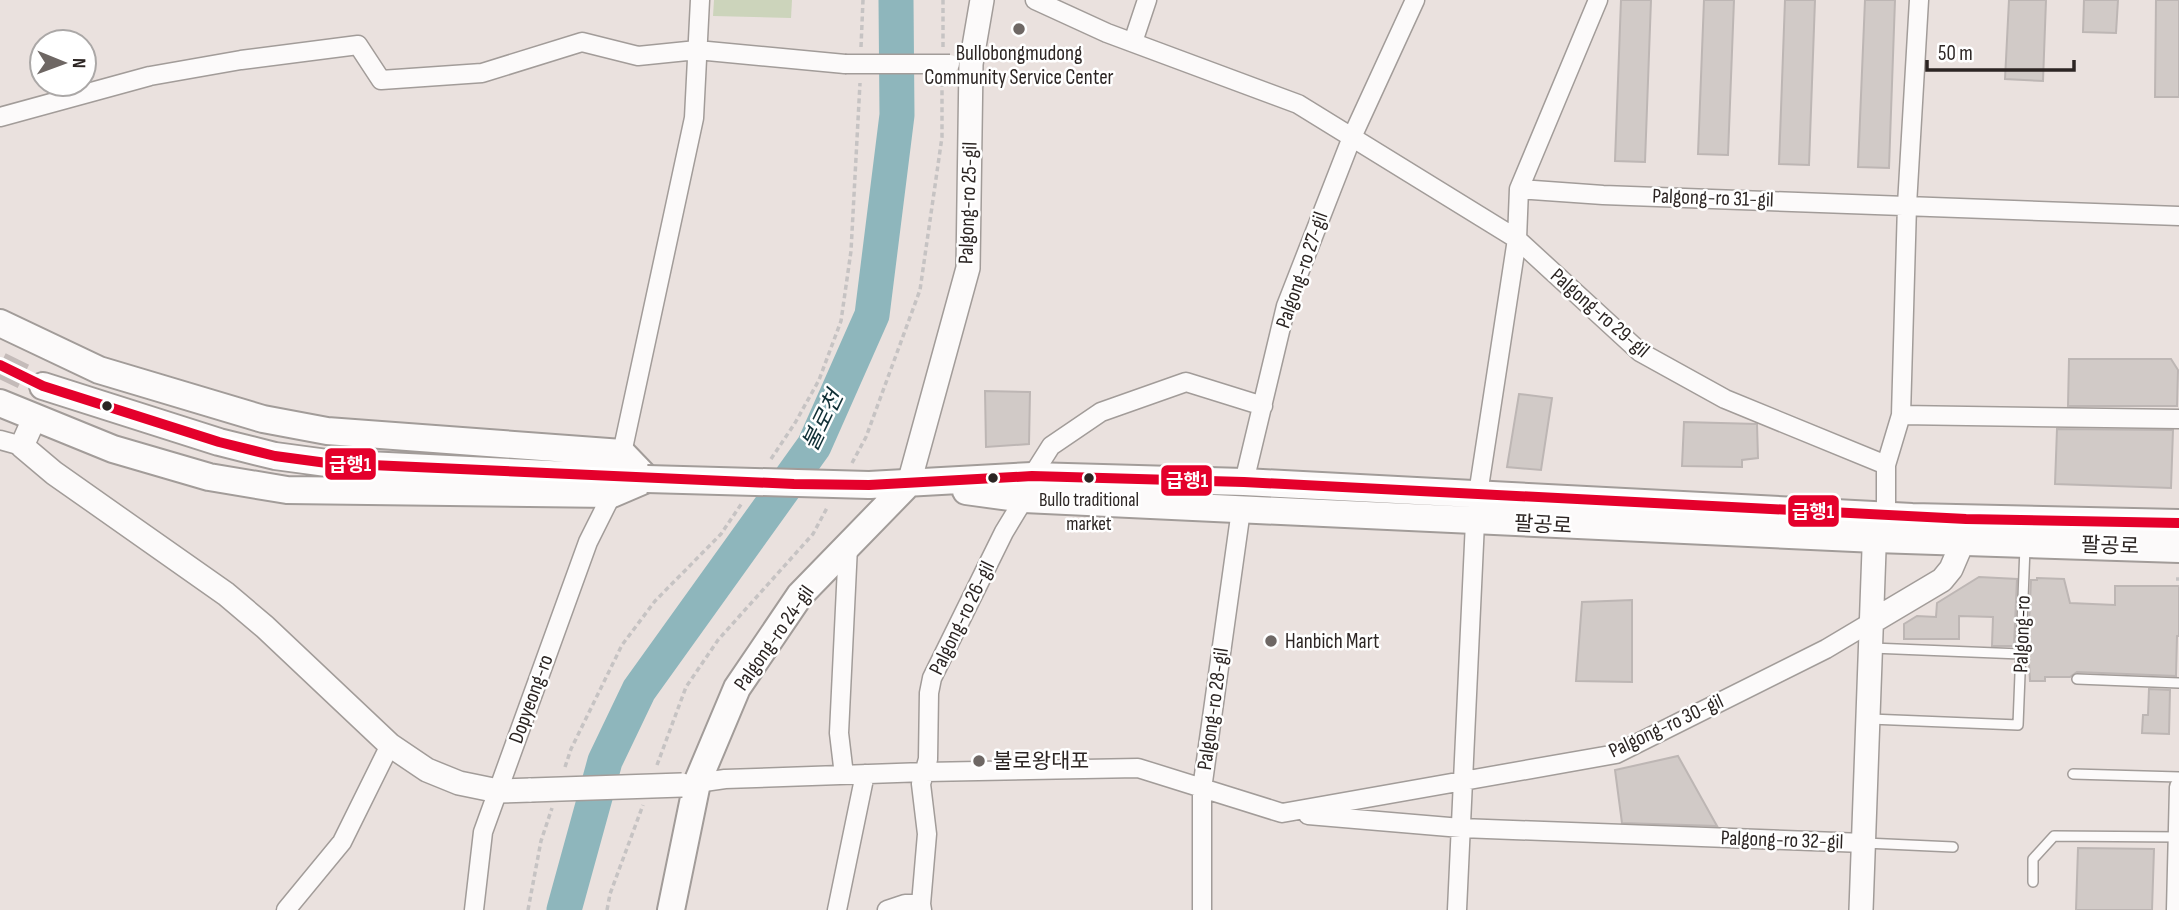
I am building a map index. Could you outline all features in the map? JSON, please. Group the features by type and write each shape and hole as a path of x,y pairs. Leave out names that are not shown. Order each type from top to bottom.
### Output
{"main road":[{"path":"0,323 99,370 263,419 327,431 622,453 647,479"},
{"path":"43,386 219,442 275,456 327,463 647,479"},
{"path":"0,403 113,449 209,477 286,490 612,495 647,479"},
{"name":"팔공로","path":"647,479 1028,487 1241,510 1475,522 1879,523 1963,541 2179,549"},
{"path":"1028,487 1244,482 1478,494 1879,523 2179,523"},
{"name":"Palgong-ro 24-gil","path":"671,910 689,784 737,688 800,595 909,483"}],"street":[{"path":"622,453 694,118 700,0"},
{"name":"Palgong-ro 25-gil","path":"909,483 968,268 961,64 982,0"},
{"path":"1035,0 1133,42 1298,104 1352,137"},
{"path":"1133,42 1147,0"},
{"name":"Palgong-ro 27-gil","path":"1244,482 1286,306 1352,137 1415,0"},
{"path":"1478,494 1517,239 1519,188 1598,0"},
{"path":"1879,523 1886,465 1901,415 1907,205 1919,0"},
{"path":"0,117 150,76 241,60 358,45 381,80 482,73 582,42 638,56 697,50 845,64 961,64"},
{"name":"Palgong-ro 29-gil","path":"1352,137 1517,239 1640,352 1725,399 1886,465"},
{"name":"Palgong-ro 31-gil","path":"1519,188 1603,195 2179,216"},
{"name":"Palgong-ro 26-gil","path":"921,907 928,834 921,784 928,759 929,693 934,671 1051,446 1101,412 1186,382 1263,406"},
{"path":"1901,415 2179,419"},
{"path":"34,419 11,443 226,594 275,636 390,745 445,779 498,791 925,772"},
{"name":"Dopyeong-ro","path":"474,910 483,832 589,542 612,495"},
{"name":"Palgong-ro 28-gil","path":"1202,910 1202,789 1241,510"},
{"path":"1457,910 1475,522"},
{"name":"Palgong-ro 32-gil","path":"1861,910 1871,648 1879,523"},
{"path":"1873,621 1942,580 1951,569 1963,541"},
{"path":"844,775 839,733 848,545"},
{"name":"Palgong-ro 30-gil","path":"1282,813 1616,754 1826,649 1873,621"},
{"path":"286,910 342,842 390,745"},
{"name":"Palgong-ro 30-gil","path":"925,772 1138,768 1282,813 1461,828 1701,837"},
{"path":"837,910 865,774"},
{"path":"2176,910 2179,787"},
{"name":"Palgong-ro 32-gil","path":"1701,837 1864,843"},
{"path":"887,910 905,904 921,907"}],"lane":[{"name":"Palgong-ro","path":"1869,719 2018,725 2025,543"},
{"path":"1871,648 2021,654"},
{"path":"2077,679 2179,683"},
{"path":"2073,774 2179,777"},
{"path":"2033,882 2033,859 2054,836 2178,837"},
{"path":"1864,843 1953,847"}],"green space":[{"path":"714,0 792,0 791,18 713,16"}],"building":[{"path":"1621,0 1651,0 1645,162 1615,161"},
{"path":"1704,0 1734,0 1728,155 1698,154"},
{"path":"1785,0 1815,0 1809,165 1779,164"},
{"path":"1865,0 1895,0 1889,168 1858,167"},
{"path":"2009,0 2046,0 2043,81 2005,79"},
{"path":"2084,0 2118,0 2116,33 2083,32"},
{"path":"2156,0 2179,0 2179,97 2155,97"},
{"path":"2069,359 2171,359 2178,370 2177,406 2068,406"},
{"path":"985,391 1030,392 1029,444 986,447"},
{"path":"1519,394 1552,398 1541,470 1507,467"},
{"path":"1684,422 1757,424 1758,458 1742,460 1742,467 1682,466"},
{"path":"2057,429 2173,430 2171,488 2055,484"},
{"path":"1979,577 2017,579 2014,646 1992,646 1993,617 1959,616 1959,639 1904,639 1904,624 1917,616 1936,617 1937,603"},
{"path":"2064,579 2070,603 2115,605 2115,586 2179,586 2176,676 2077,672 2070,677 2045,677 2045,681 2030,681 2028,647 2031,580"},
{"path":"1632,600 1632,682 1576,681 1582,602"},
{"path":"2149,689 2170,690 2169,734 2142,733 2143,715 2148,715"},
{"path":"1678,756 1717,826 1622,823 1615,770"},
{"path":"2078,848 2154,849 2152,910 2076,910"}],"waterway":[{"name":"불로천","path":"564,910 605,761 639,690 814,446 872,315 897,115 896,0"}],"tunnel":[{"path":"0,365 43,386"}],"transit line":[{"name":"급행1","path":"0,365 43,386 219,442 275,456 327,463 794,484 869,485 1032,476 1244,482 1966,519 2179,523"}],"place":[{"name":"Bullobongmudong Community Service Center","path":"1019,29"},
{"name":"Bullo traditional market","path":"1089,478"},
{"name":"Hanbich Mart","path":"1271,641"},
{"name":"불로왕대포","path":"979,761"}]}
